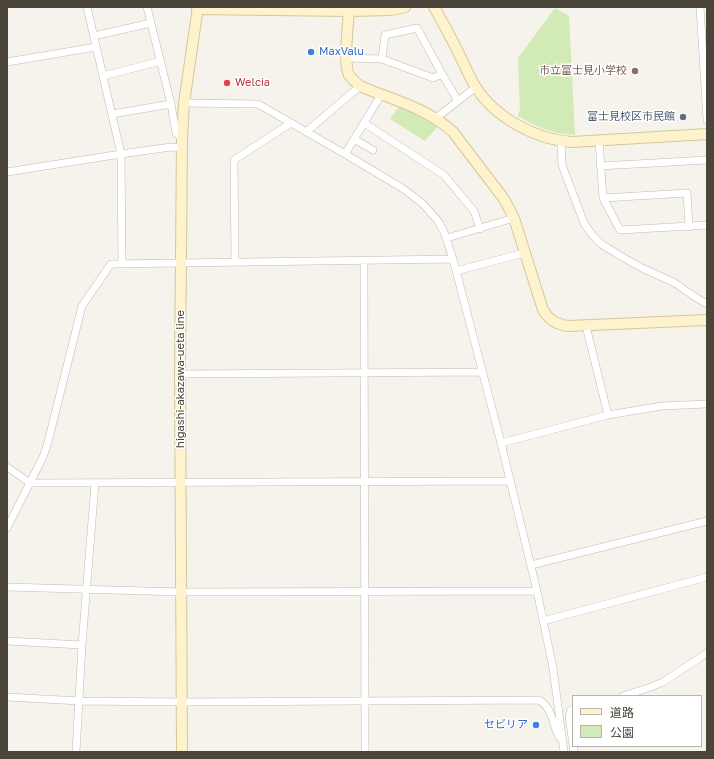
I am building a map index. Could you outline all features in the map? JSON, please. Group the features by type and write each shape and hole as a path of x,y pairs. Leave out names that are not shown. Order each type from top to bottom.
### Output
{"street":[{"path":"87,7 121,154 122,263"},
{"path":"7,172 171,147 182,143 176,133 171,104 147,7"},
{"path":"198,8 310,9 349,11 390,10 405,7"},
{"path":"434,7 476,87 498,111 513,122 537,134 561,141 599,141 707,134"},
{"path":"700,7 707,120"},
{"name":"higashi-akazawa-ueta line","path":"182,752 180,374 182,143 184,103 198,8"},
{"path":"349,11 347,58 347,69 349,74 360,86 421,110 436,118 453,132 498,189 514,218 524,253 543,310 547,317 560,325 568,326 707,320"},
{"path":"94,36 151,23"},
{"path":"382,60 385,35 417,28 458,100"},
{"path":"7,62 96,46"},
{"path":"347,58 382,60 433,78 442,74"},
{"path":"103,76 161,62"},
{"path":"306,132 360,86"},
{"path":"436,118 476,87"},
{"path":"345,154 381,95"},
{"path":"184,103 258,104 402,188 422,203 438,221 447,238 453,259 531,565 553,668 564,752"},
{"path":"112,114 171,104"},
{"path":"235,262 234,160 291,123"},
{"path":"364,123 444,175 474,211 480,229"},
{"path":"354,139 373,150"},
{"path":"561,141 562,165 584,223 593,236 601,244 624,258 642,268 675,282 707,304"},
{"path":"599,141 603,198 620,230 707,226"},
{"path":"600,166 707,160"},
{"path":"603,198 687,193 689,227"},
{"path":"447,238 514,218"},
{"path":"456,271 524,253"},
{"path":"7,528 43,457 82,306 112,264 453,259"},
{"path":"364,261 365,752"},
{"path":"586,326 608,415"},
{"path":"180,374 482,372"},
{"path":"501,443 608,415 662,406 707,404"},
{"path":"7,467 30,483 364,483 510,481"},
{"path":"76,752 82,645 95,483"},
{"path":"531,565 707,521"},
{"path":"544,622 707,577"},
{"path":"7,587 181,592 537,591"},
{"path":"7,641 82,645"},
{"path":"626,695 663,682 707,653"},
{"path":"7,697 80,702 539,700 545,703 549,709 562,742"},
{"path":"572,710 569,716 572,738"}],"green space":[{"path":"555,8 569,16 575,135 545,129 518,116 520,109 518,58"},
{"path":"399,106 423,115 438,126 425,141 390,119"}],"place":[{"name":"MaxValu","path":"311,52"},
{"name":"市立富士見小学校","path":"635,71"},
{"name":"Welcia","path":"227,83"},
{"name":"富士見校区市民館","path":"683,117"},
{"name":"セビリア","path":"536,725"}]}
